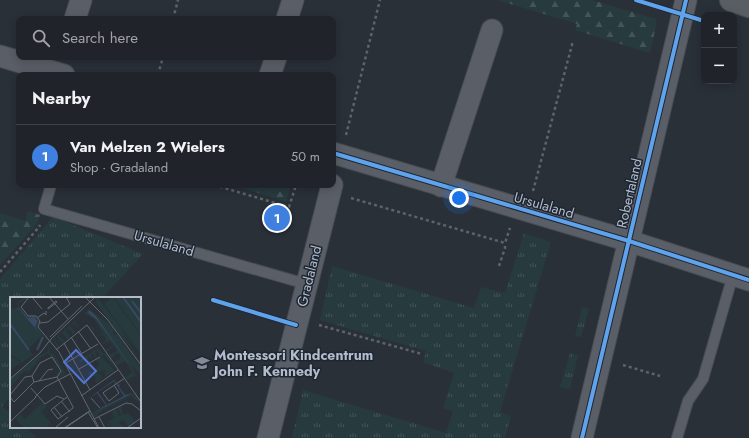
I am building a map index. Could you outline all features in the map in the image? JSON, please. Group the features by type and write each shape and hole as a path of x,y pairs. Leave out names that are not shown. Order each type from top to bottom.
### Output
{"main road":[{"path":"731,0 749,6"}],"street":[{"path":"76,16 81,0"},
{"path":"289,16 293,0"},
{"name":"Robertaland","path":"582,438 686,0"},
{"path":"441,186 492,30"},
{"path":"0,56 16,59"},
{"path":"19,60 62,69"},
{"path":"271,72 275,60"},
{"name":"Ursulaland","path":"337,154 629,242 741,278"},
{"name":"Gradaland","path":"268,438 331,188"}],"lane":[{"path":"44,209 50,188"},
{"name":"Ursulaland","path":"44,209 306,284"},
{"path":"677,438 688,401 703,379 741,278"}],"path":[{"path":"174,16 178,0"},
{"path":"337,154 380,0"},
{"path":"499,266 505,248 505,243 522,210 573,41"},
{"path":"159,72 162,60"},
{"path":"336,187 505,243"},
{"path":"224,188 290,207 295,188"},
{"path":"0,272 39,227 44,209"},
{"path":"315,324 422,354"},
{"path":"601,359 660,376"}],"green space":[{"path":"497,0 592,0 656,19 656,26 650,53 575,30 577,24"},
{"path":"243,188 290,188 286,202"},
{"path":"28,211 40,215 37,224 0,265 0,213 25,221"},
{"path":"53,217 143,254 103,297 10,297 10,398 2,406 10,413 10,428 26,428 37,438 0,438 0,279"},
{"path":"524,233 551,242 500,412 511,416 505,438 292,438 303,390 446,433 453,412 443,408 454,373 423,362 426,351 320,320 332,266 474,308 481,287 505,293"},
{"path":"582,307 589,309 581,337 575,336"},
{"path":"570,353 578,355 570,389 560,387"}],"cycle path":[{"path":"636,0 701,20"},
{"path":"582,438 686,0"},
{"path":"336,154 629,241 749,280"},
{"path":"213,300 296,325"}],"place":[{"name":"Van Melzen 2 Wielers","path":"277,218"},
{"name":"Montessori Kindcentrum John F. Kennedy","path":"202,363"}]}
